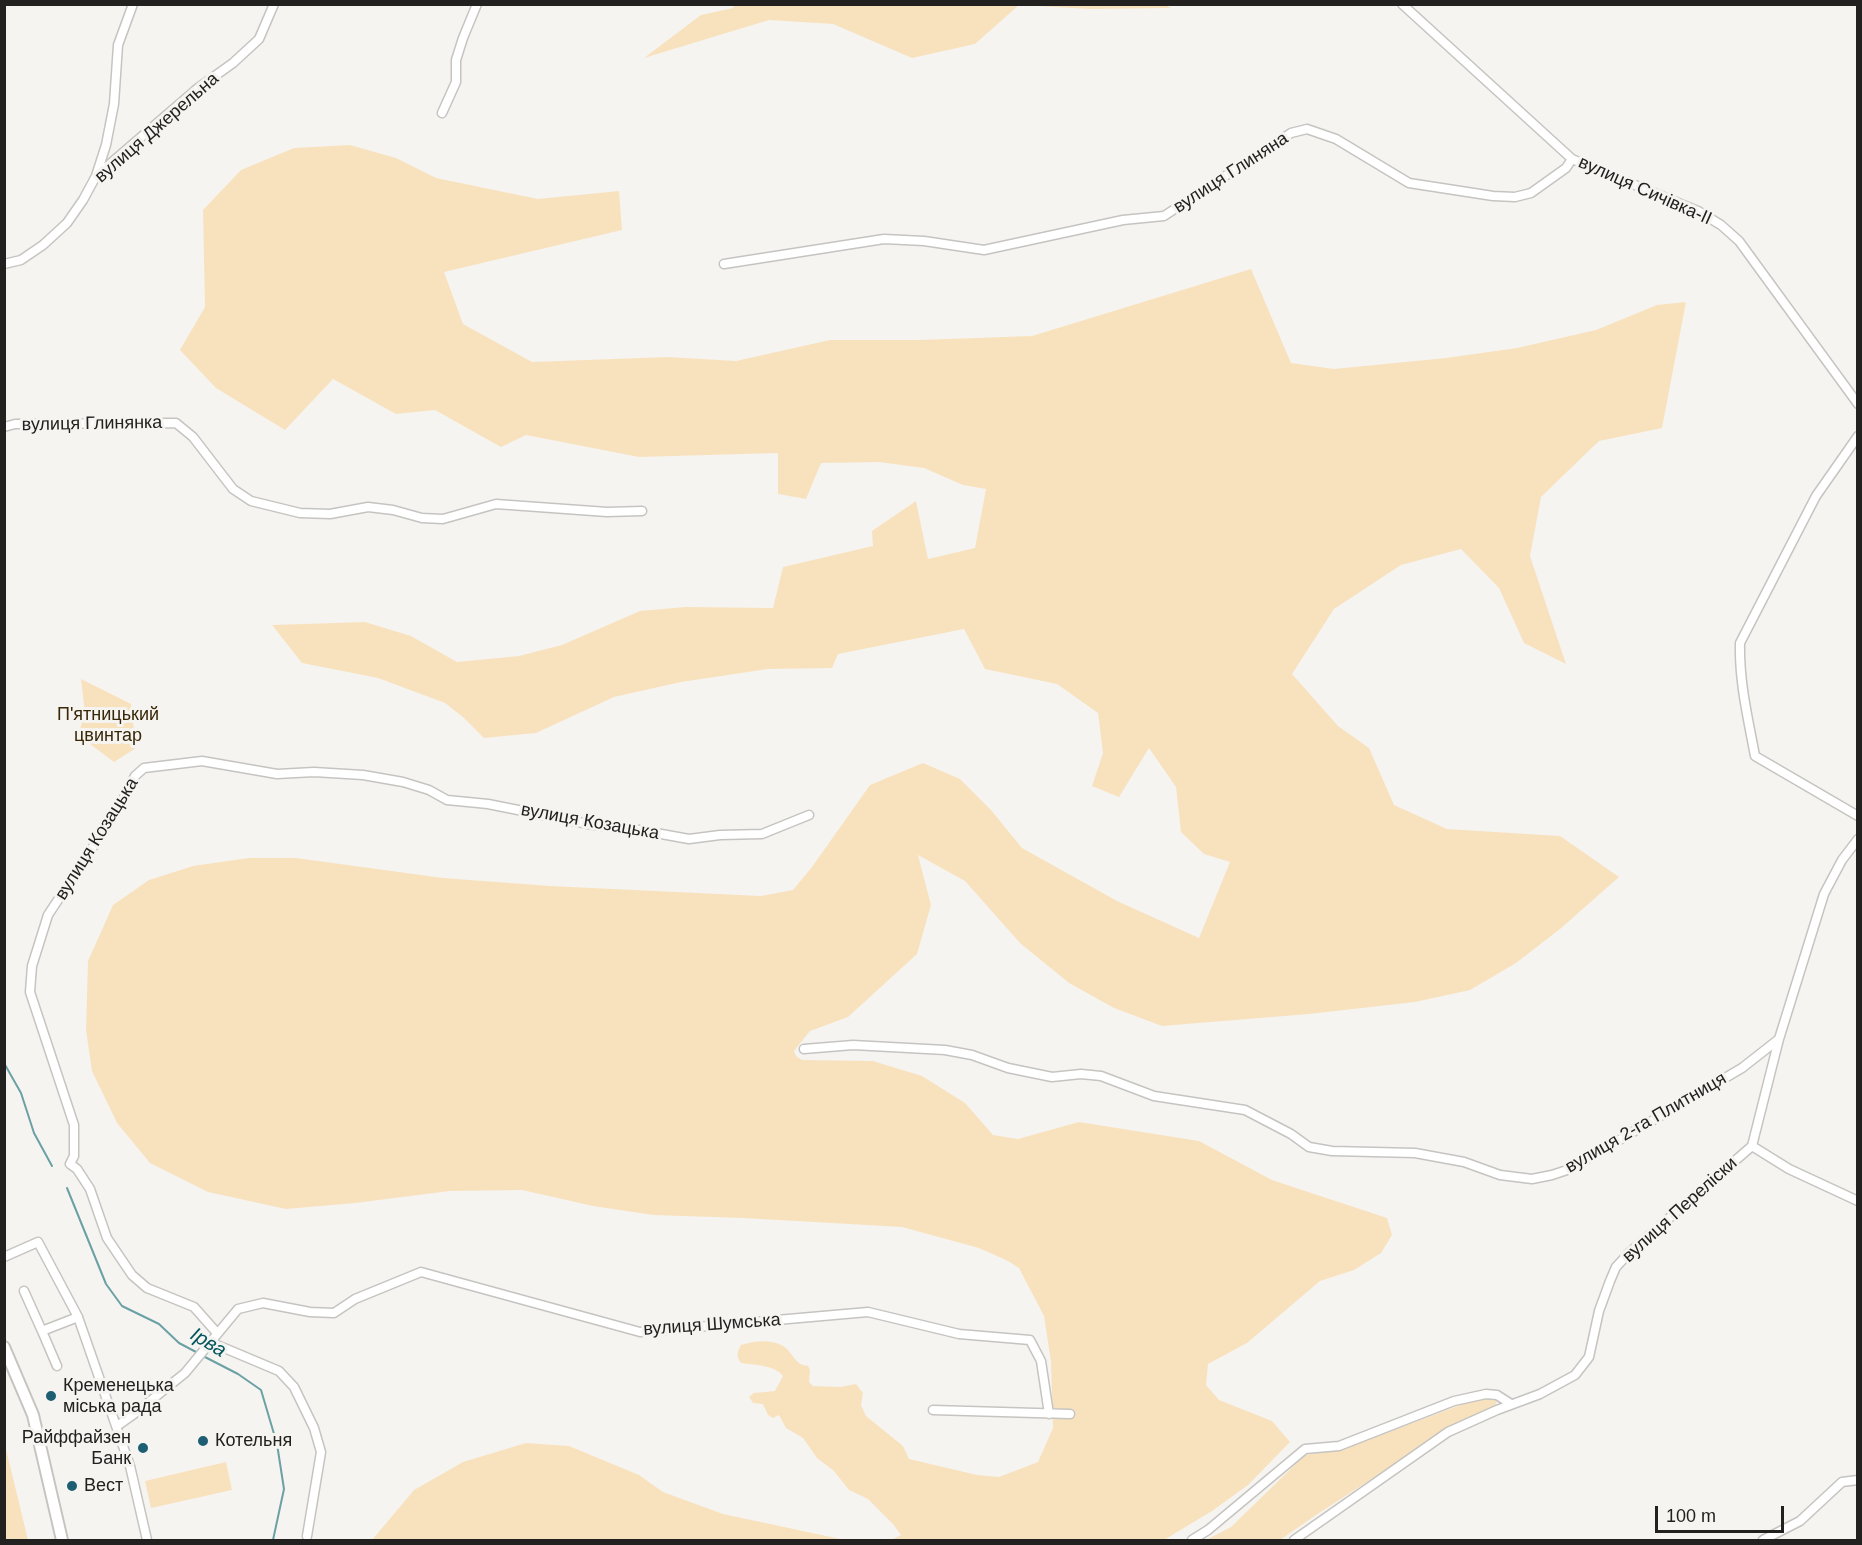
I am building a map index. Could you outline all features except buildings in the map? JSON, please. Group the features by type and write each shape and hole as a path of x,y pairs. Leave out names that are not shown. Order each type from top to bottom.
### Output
{"main road":[{"path":"4,1347 33,1415 62,1540"}],"street":[{"path":"96,176 106,145 114,104 118,45 133,4"},
{"name":"вулиця Джерельна","path":"4,264 21,260 43,245 67,223 96,176 259,39 274,4"},
{"path":"442,113 456,81 456,60 477,4"},
{"name":"вулиця Сичівка-II","path":"1402,4 1572,159 1698,211 1721,225 1739,241 1856,400"},
{"name":"вулиця Глиняна","path":"724,264 884,239 924,241 984,250 1123,220 1164,216 1291,133 1307,129 1336,139 1410,183 1493,196 1515,197 1531,193 1566,168 1572,159"},
{"name":"вулиця Глинянка","path":"4,427 15,424 176,423 193,437 233,489 251,501 300,513 330,514 368,507 393,510 422,518 443,519 496,504 607,512 642,511"},
{"path":"1857,435 1816,496 1740,643 1740,655 1744,705 1755,756 1857,816"},
{"name":"вулиця Козацька","path":"217,1333 194,1307 147,1288 132,1275 107,1238 90,1189 77,1169 70,1164 74,1156 74,1125 30,992 32,966 48,915 118,809 135,776 144,768 202,761 277,774 314,772 363,775 403,782 429,790 447,800 488,804 593,825 628,828 689,839 720,835 762,834 809,815"},
{"name":"вулиця Переліски","path":"1294,1540 1448,1432 1511,1404 1540,1394 1575,1376 1589,1357 1599,1311 1616,1267 1629,1253 1752,1146 1779,1039 1824,894 1842,860 1857,839"},
{"name":"вулиця 2-га Плитниця","path":"804,1049 853,1045 945,1050 972,1055 1008,1068 1052,1077 1081,1074 1101,1076 1154,1096 1245,1110 1291,1134 1309,1147 1332,1151 1427,1155 1464,1162 1500,1175 1532,1179 1552,1176 1570,1169 1735,1072 1779,1039"},
{"path":"1752,1146 1789,1168 1857,1201"},
{"path":"4,1257 38,1242 78,1317 130,1466 147,1540"},
{"name":"вулиця Шумська","path":"117,1426 185,1373 238,1310 263,1303 310,1312 334,1313 355,1299 421,1272 640,1332 868,1312 959,1334 1030,1340 1041,1361 1049,1414"},
{"path":"24,1291 57,1366"},
{"path":"42,1331 78,1317"},
{"path":"208,1344 279,1371 294,1387 314,1428 321,1452 307,1536"},
{"path":"1192,1540 1208,1530 1305,1449 1339,1446 1454,1401 1486,1394 1497,1395 1511,1404"},
{"path":"933,1410 1070,1414"},
{"path":"1763,1540 1800,1521 1842,1482 1857,1480"}],"green space":[{"path":"734,5 1019,5 975,44 912,58 833,24 769,20 644,58 701,15 733,8"},
{"path":"1019,5 1165,5 1171,8 1090,9"},
{"path":"350,145 396,158 436,178 538,199 619,191 622,230 444,272 463,324 532,362 668,357 736,361 830,340 1032,336 1251,269 1291,363 1334,369 1446,358 1517,348 1596,330 1657,305 1686,302 1662,428 1599,441 1541,497 1530,556 1566,664 1524,643 1499,588 1461,549 1401,565 1334,609 1292,674 1338,726 1369,748 1394,805 1447,829 1560,836 1619,877 1560,929 1516,963 1470,990 1415,1002 1309,1014 1162,1026 1114,1008 1069,983 1020,943 965,881 918,855 931,905 917,954 848,1017 810,1031 794,1051 796,1056 802,1060 873,1061 922,1076 965,1103 993,1135 1018,1139 1079,1122 1199,1141 1272,1180 1387,1218 1392,1235 1381,1253 1354,1270 1320,1281 1247,1343 1208,1364 1206,1385 1219,1400 1272,1421 1290,1442 1248,1485 1212,1511 1164,1540 891,1540 901,1535 893,1524 868,1499 849,1490 834,1471 817,1458 803,1438 786,1428 779,1415 773,1418 768,1415 763,1404 753,1403 749,1397 754,1393 775,1391 783,1376 770,1368 741,1363 738,1356 741,1345 759,1342 776,1343 787,1349 798,1362 808,1366 809,1382 813,1386 840,1387 856,1384 863,1393 861,1405 866,1416 903,1446 909,1459 977,1475 999,1477 1038,1462 1053,1428 1051,1362 1044,1316 1019,1268 979,1248 902,1227 653,1215 593,1206 522,1190 450,1191 286,1209 208,1192 150,1163 117,1123 92,1071 86,1030 88,961 113,905 149,880 193,866 249,858 296,858 443,878 550,886 761,896 793,890 870,785 923,763 960,779 991,810 1022,848 1117,901 1199,938 1230,862 1204,854 1181,832 1176,787 1149,748 1119,797 1092,786 1103,753 1098,713 1057,684 985,669 964,629 838,654 832,668 768,669 681,682 614,697 536,733 484,738 445,703 378,678 302,663 272,625 365,622 411,636 457,662 519,656 562,645 640,611 685,607 773,608 783,567 873,546 872,531 916,501 928,559 975,548 986,489 963,485 924,468 879,462 821,463 806,499 778,494 778,453 639,457 526,435 501,447 435,410 396,414 333,379 285,430 216,388 180,350 205,307 203,210 241,170 294,148"},
{"name":"П'ятницький цвинтар","path":"81,679 131,704 136,748 114,762 78,735 85,713"},
{"path":"1484,1396 1498,1399 1494,1408 1453,1426 1280,1540 1206,1540 1231,1527 1305,1455 1344,1449"},
{"path":"526,1443 569,1446 639,1475 663,1492 723,1514 845,1540 372,1540 414,1490 463,1462"},
{"path":"6,1449 28,1540 5,1540 4,1450"},
{"path":"226,1462 232,1490 151,1508 145,1481"}],"waterway":[{"name":"Ірва","path":"4,1063 21,1093 34,1133 52,1166"},
{"name":"Ірва","path":"67,1188 106,1284 122,1306 159,1324 179,1343 198,1353"},
{"name":"Ірва","path":"203,1356 238,1374 261,1390 277,1444 284,1489 273,1540"}],"place":[{"name":"Кременецька міська рада","path":"51,1396"},
{"name":"Котельня","path":"203,1441"},
{"name":"Райффайзен Банк","path":"143,1448"},
{"name":"Вест","path":"72,1486"}]}
